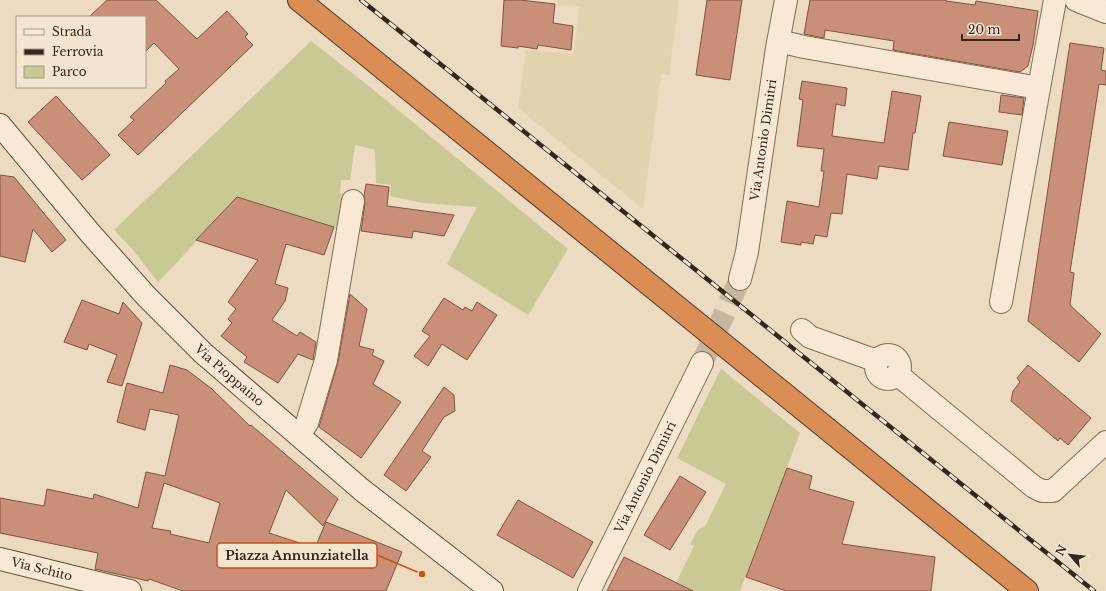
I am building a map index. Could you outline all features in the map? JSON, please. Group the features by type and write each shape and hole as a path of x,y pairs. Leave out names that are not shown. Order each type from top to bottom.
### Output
{"highway":[{"path":"299,0 1027,591"}],"street":[{"name":"Via Antonio Dimitri","path":"740,279 747,252 786,0"},
{"path":"1001,302 1055,0"},
{"path":"1076,0 1106,12"},
{"path":"779,41 804,48 1039,88"},
{"name":"Via Pioppaino","path":"0,125 90,233 146,296 203,353 362,490 492,591"},
{"path":"299,435 307,423 326,360 353,201"},
{"path":"802,330 810,337 877,361 876,371 882,378 890,379 897,374 1034,487 1042,491 1053,490 1106,442"},
{"name":"Via Antonio Dimitri","path":"589,591 702,363"},
{"name":"Via Schito","path":"0,559 92,587 130,591"}],"shaded area":[{"path":"550,0 679,0 669,75 661,75 643,209 518,108 526,50 574,54 579,7 558,5 558,1"}],"green space":[{"path":"311,41 365,83 568,249 528,315 447,264 477,207 423,203 390,196 391,185 376,183 375,150 355,145 350,180 341,180 340,193 347,194 343,230 237,197 158,282 134,251 114,230"},
{"path":"721,369 800,433 740,591 672,591 694,546 690,544 698,530 705,526 726,484 677,458"}],"building":[{"path":"107,0 156,0 197,39 227,11 248,34 245,37 253,45 138,155 118,135 134,120 130,117 166,83 165,81 179,69 154,43 146,51 146,16 90,16"},
{"path":"504,0 520,0 555,4 553,23 573,26 571,50 538,45 537,49 518,46 518,48 501,46"},
{"path":"707,0 742,0 730,80 696,75"},
{"path":"810,0 946,0 975,5 976,1 1038,11 1028,66 1020,72 893,50 894,41 825,30 824,38 804,34"},
{"path":"1070,43 1104,48 1101,70 1106,71 1106,85 1099,84 1070,272 1074,273 1070,305 1101,334 1079,362 1028,321"},
{"path":"802,81 847,88 845,106 836,104 832,136 884,143 892,91 921,96 915,133 913,133 908,170 879,166 877,179 847,174 842,214 831,213 827,237 815,235 813,244 801,242 801,245 781,242 787,201 819,207 824,171 821,171 824,149 797,146 803,100 799,99"},
{"path":"1001,95 1024,98 1022,115 999,112"},
{"path":"56,96 110,155 82,180 28,122"},
{"path":"949,122 1008,131 1002,165 943,156"},
{"path":"0,175 14,177 66,240 52,252 33,229 25,262 0,256"},
{"path":"366,184 389,187 387,206 454,215 444,236 413,231 412,238 361,231"},
{"path":"237,197 334,227 324,255 286,244 275,284 288,288 285,301 272,320 297,336 300,332 316,342 313,360 298,354 278,383 244,362 247,357 221,336 232,323 228,319 236,309 228,302 258,260 196,240"},
{"path":"350,294 367,309 359,346 374,350 372,355 384,361 373,384 401,402 361,458 319,427 338,362"},
{"path":"444,298 463,310 465,307 472,311 477,302 497,315 467,360 442,344 428,366 414,356 430,336 422,331"},
{"path":"82,300 119,314 123,302 142,323 122,386 107,382 117,355 89,344 87,350 64,342"},
{"path":"170,365 187,370 212,389 250,426 251,425 338,499 323,526 286,490 269,533 315,548 326,522 402,552 386,591 183,591 149,579 148,581 95,569 98,553 0,533 0,498 44,506 47,489 93,499 94,494 138,508 146,472 165,476 179,415 150,409 145,430 117,422 127,383 163,393","holes":["164,483 220,503 209,543 170,534 171,531 152,528"]},
{"path":"1028,365 1091,418 1068,445 1060,438 1058,441 1011,401 1013,391 1020,382 1017,378"},
{"path":"444,387 454,395 455,411 444,417 422,451 431,457 406,491 384,475"},
{"path":"787,468 812,476 809,489 854,502 842,544 935,557 931,591 786,591 746,577"},
{"path":"680,476 706,492 670,550 644,535"},
{"path":"518,500 593,542 573,578 497,535"},
{"path":"624,557 693,591 607,591"}],"tunnel":[{"path":"702,363 740,279"}],"railway":[{"path":"361,0 1094,591"}],"place":[{"name":"Piazza Annunziatella","path":"422,574"}]}
